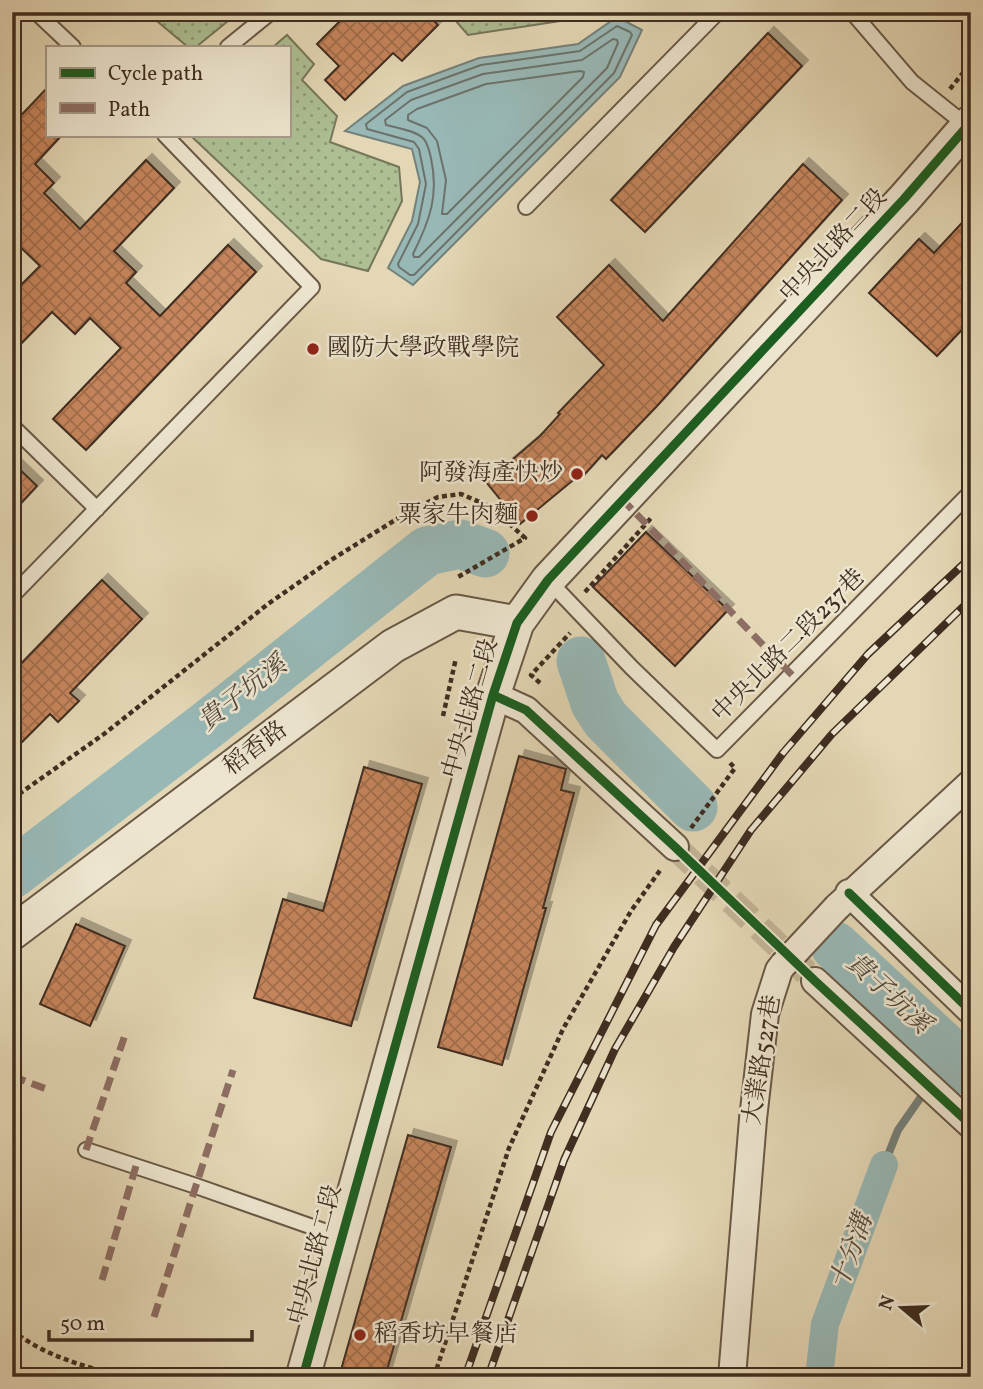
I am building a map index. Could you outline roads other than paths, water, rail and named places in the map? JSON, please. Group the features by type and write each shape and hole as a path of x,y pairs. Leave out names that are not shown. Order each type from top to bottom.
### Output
{"street":[{"name":"中央北路二段","path":"303,1377 493,695 517,623 548,580 904,199 969,124"},
{"name":"稻香路","path":"12,933 393,646 456,612 517,623"},
{"path":"493,695 526,710 676,848"},
{"name":"大業路527巷","path":"732,1377 753,1119 765,1014 779,970 843,900 971,783"},
{"path":"843,900 971,1012"},
{"path":"815,981 971,1125"}],"lane":[{"path":"36,12 72,46"},
{"path":"229,46 271,12"},
{"path":"526,207 718,12"},
{"path":"852,12 912,82 969,124"},
{"path":"12,596 312,287 166,136"},
{"path":"12,426 97,509"},
{"name":"中央北路二段237巷","path":"548,580 632,668 717,750 971,492"},
{"path":"86,1150 341,1237"}],"water":[{"path":"617,17 642,30 620,77 413,285 388,268 412,221 420,182 412,149 345,131 403,86 479,58 578,44"}],"waterway":[{"name":"貴子坑溪","path":"12,874 206,726 427,551 460,544 485,553"},
{"name":"貴子坑溪","path":"581,661 595,703 606,720 693,807"},
{"name":"貴子坑溪","path":"835,946 971,1072"},
{"path":"884,1165 898,1130 951,1054"},
{"name":"十分溝","path":"819,1377 825,1324 884,1165"}],"tunnel":[{"path":"675,847 815,981"}],"railway":[{"path":"465,1377 551,1132 656,925 783,753 868,654 971,557"},
{"path":"488,1377 564,1160 615,1049 674,947 751,830 832,734 971,599"}],"place":[{"name":"國防大學政戰學院","path":"313,349"},
{"name":"阿發海產快炒","path":"577,474"},
{"name":"粟家牛肉麵","path":"532,516"},
{"name":"稻香坊早餐店","path":"360,1335"}]}
